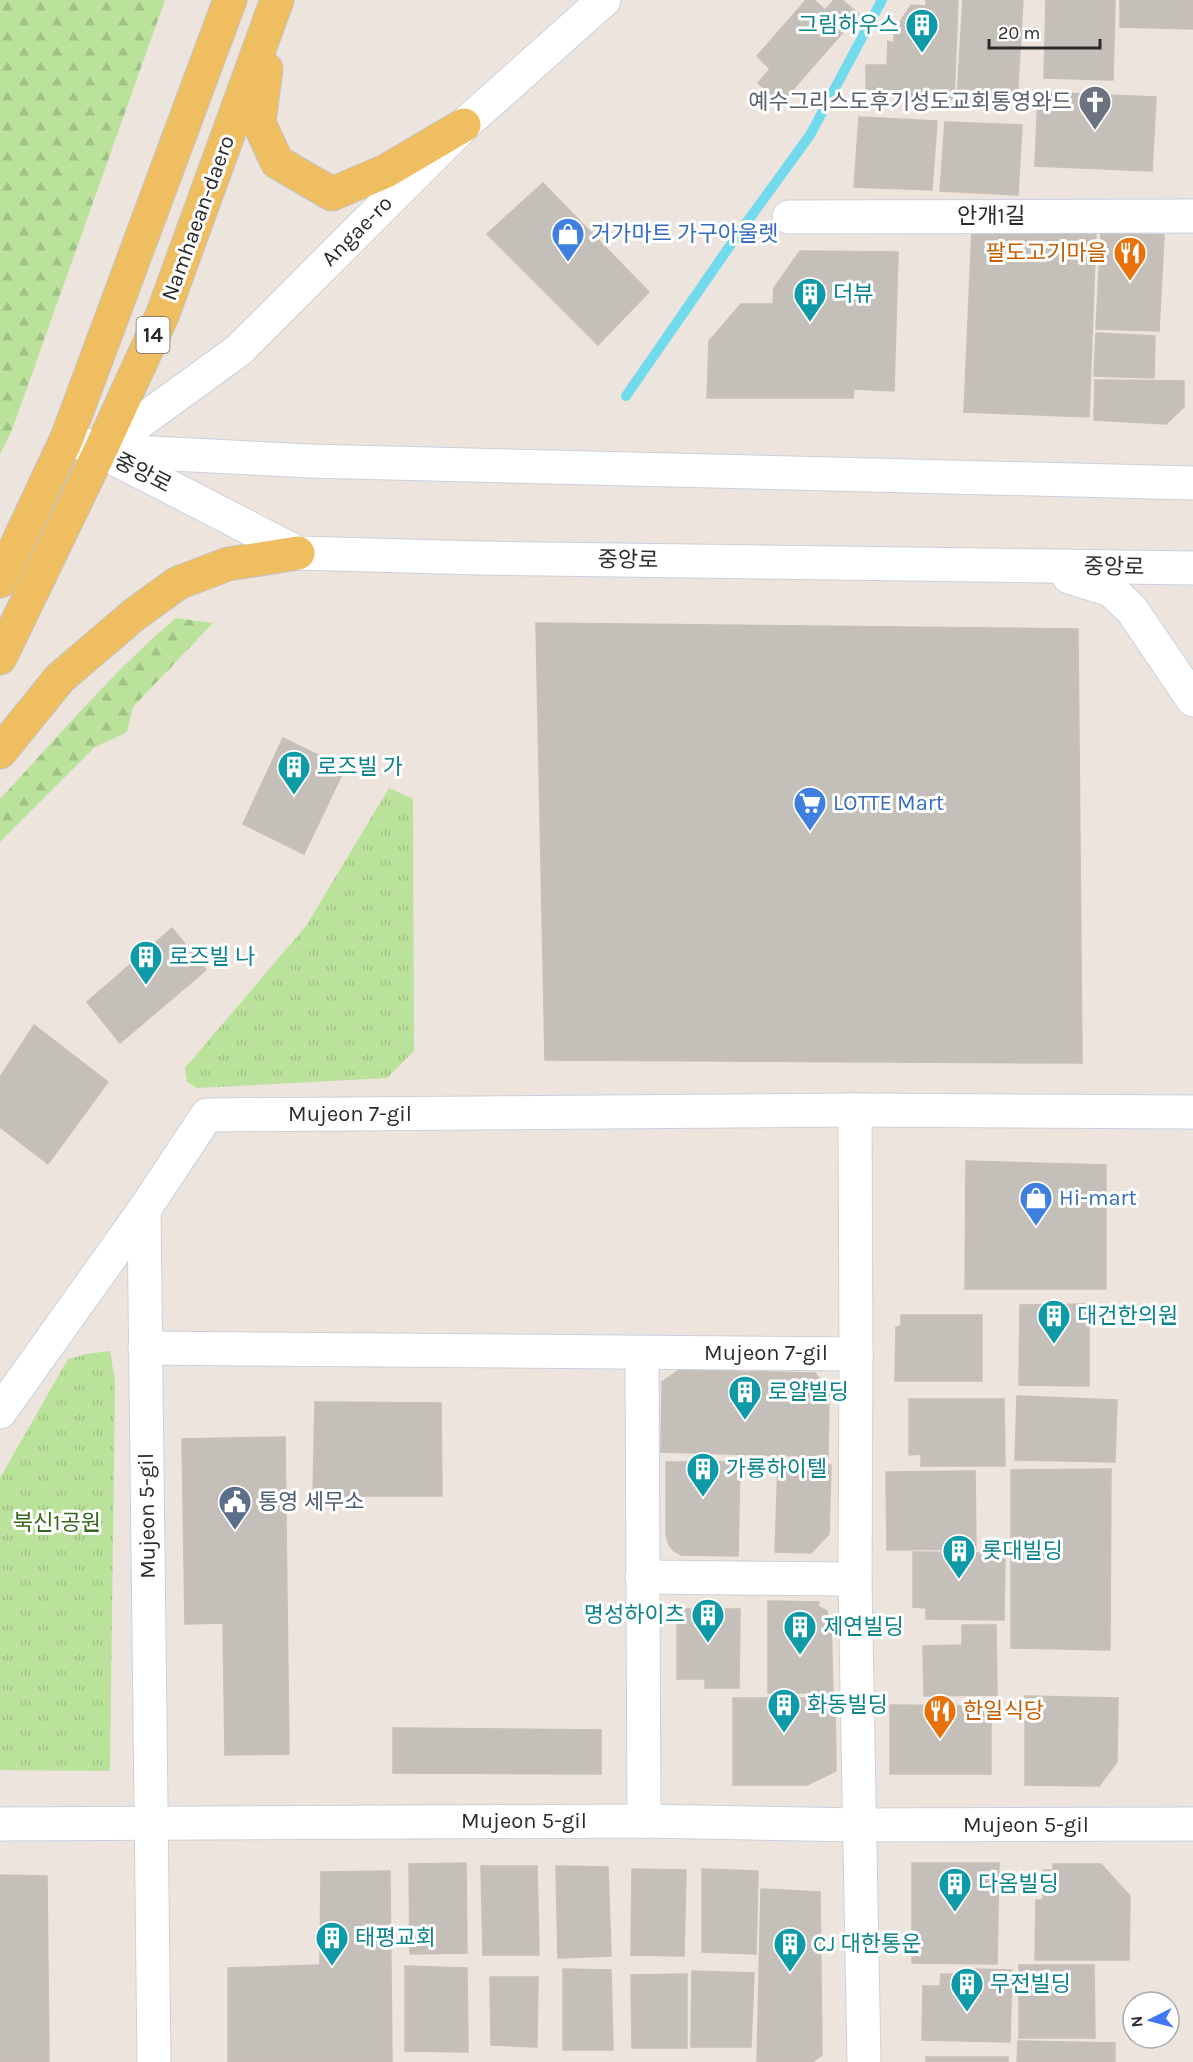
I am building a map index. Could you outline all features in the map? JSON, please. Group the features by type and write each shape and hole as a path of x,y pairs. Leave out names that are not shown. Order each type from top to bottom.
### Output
{"main road":[{"name":"Namhaean-daero","path":"0,581 67,438 230,0"},
{"name":"Namhaean-daero","path":"0,658 162,316 276,1"},
{"path":"276,1 259,123 277,162 332,194 386,171 464,124"},
{"path":"0,752 60,678 135,614 178,583 228,564 298,553"}],"street":[{"name":"Angae-ro","path":"100,451 239,350 464,124 604,0"},
{"name":"안개1길","path":"789,217 1193,216"},
{"path":"67,438 100,451"},
{"name":"중앙로","path":"100,451 310,461 1193,483"},
{"name":"중앙로","path":"100,451 298,553 479,558 1193,568"},
{"path":"1033,566 1111,590 1132,610 1193,700"},
{"name":"Mujeon 7-gil","path":"145,1348 856,1354 855,1110"},
{"name":"Mujeon 7-gil","path":"0,1412 144,1210 207,1115 855,1110 1193,1112"},
{"name":"Mujeon 5-gil","path":"144,1210 154,2062"},
{"path":"642,1353 644,1821"},
{"path":"856,1354 855,1579 864,2062"},
{"path":"642,1577 855,1579"},
{"name":"Mujeon 5-gil","path":"0,1824 152,1821 644,1821 860,1825 1193,1824"}],"green space":[{"path":"0,0 165,0 12,430 0,454"},
{"path":"176,618 213,623 133,707 127,732 95,747 0,842 0,799 107,683"},
{"path":"389,788 413,799 414,1051 387,1078 197,1088 187,1082 185,1068 306,926"},
{"name":"북신1공원","path":"110,1351 115,1381 110,1771 0,1770 0,1478 68,1359"}],"building":[{"path":"806,0 814,0 825,10 834,0 842,0 859,14 781,103 758,83 770,69 757,56"},
{"name":"그림하우스","path":"926,0 958,0 954,99 866,95 866,65 887,65 888,41 894,43 894,31 911,5 926,6"},
{"path":"963,0 1023,0 1017,102 957,98"},
{"path":"1046,0 1115,0 1113,80 1044,78"},
{"path":"1120,0 1193,0 1193,29 1120,27"},
{"name":"예수그리스도후기성도교회통영와드","path":"1038,92 1156,97 1152,171 1035,166"},
{"path":"859,117 937,121 932,190 854,187"},
{"path":"945,122 1022,125 1018,195 940,191"},
{"name":"거가마트 가구아울렛","path":"543,183 649,292 598,345 487,234"},
{"path":"972,228 1096,232 1089,417 964,412"},
{"name":"팔도고기마을","path":"1101,232 1164,235 1159,331 1096,329"},
{"name":"더뷰","path":"800,251 898,252 894,391 854,389 853,398 707,398 709,341 741,304 773,304 774,288"},
{"path":"1096,333 1155,336 1154,378 1094,376"},
{"path":"1095,380 1184,381 1184,407 1166,424 1094,420"},
{"name":"LOTTE Mart","path":"536,623 1078,629 1082,1063 545,1060"},
{"name":"로즈빌 가","path":"283,738 345,768 304,854 243,824"},
{"name":"로즈빌 나","path":"172,928 206,970 120,1043 87,1002"},
{"path":"34,1025 108,1082 48,1164 0,1127 0,1077"},
{"name":"Hi-mart","path":"966,1161 1106,1165 1106,1289 965,1289"},
{"name":"대건한의원","path":"1089,1304 1089,1386 1019,1385 1020,1305"},
{"path":"901,1315 982,1315 982,1381 895,1381 896,1327 901,1326"},
{"name":"로얄빌딩","path":"679,1370 815,1373 829,1391 828,1457 661,1452 662,1382"},
{"path":"1017,1396 1117,1400 1115,1462 1015,1460"},
{"path":"909,1399 1004,1399 1005,1466 921,1466 921,1454 909,1455"},
{"path":"315,1402 441,1403 442,1496 313,1496"},
{"name":"통영 세무소","path":"285,1437 289,1754 225,1755 223,1623 185,1624 182,1439"},
{"name":"가룡하이텔","path":"666,1462 740,1462 738,1556 681,1555 669,1545 666,1535"},
{"path":"778,1463 831,1465 829,1534 811,1553 775,1552"},
{"path":"1111,1469 1110,1650 1011,1648 1011,1470"},
{"path":"975,1471 976,1549 887,1550 886,1472"},
{"name":"롯대빌딩","path":"913,1552 1005,1553 1004,1620 926,1619 926,1608 913,1607"},
{"name":"제연빌딩","path":"768,1601 819,1602 818,1606 827,1611 828,1620 831,1619 833,1693 768,1693"},
{"name":"명성하이츠","path":"677,1609 740,1609 739,1688 705,1688 705,1679 677,1679"},
{"path":"962,1625 996,1625 997,1695 924,1696 923,1646 962,1645"},
{"path":"1025,1696 1118,1698 1117,1762 1099,1786 1025,1785"},
{"name":"화동빌딩","path":"733,1698 835,1698 836,1771 807,1785 733,1785"},
{"name":"한일식당","path":"890,1705 991,1706 991,1774 890,1774"},
{"path":"393,1728 601,1730 601,1774 393,1773"},
{"path":"466,1863 467,1953 410,1954 409,1864"},
{"name":"다옴빌딩","path":"912,1863 999,1863 997,1964 912,1963"},
{"path":"1053,1864 1101,1864 1130,1896 1129,1960 1035,1960 1036,1900 1043,1900 1043,1870 1053,1870"},
{"path":"481,1866 537,1866 539,1955 483,1955"},
{"path":"556,1866 608,1867 611,1956 558,1958"},
{"path":"632,1869 686,1870 684,1956 631,1955"},
{"path":"702,1869 758,1871 756,1954 702,1952"},
{"name":"태평교회","path":"390,1871 392,2062 228,2062 228,1968 320,1965 321,1872"},
{"path":"0,1875 47,1876 49,2062 0,2062"},
{"name":"CJ 대한통운","path":"761,1889 820,1892 822,2055 812,2062 757,2062"},
{"path":"1019,1965 1094,1965 1095,2038 1019,2038"},
{"path":"405,1966 467,1968 468,2052 405,2051"},
{"path":"563,1969 611,1970 613,2050 563,2050"},
{"name":"무전빌딩","path":"972,1969 1012,1970 1010,2042 922,2040 923,1986 940,1986 941,1974 972,1975"},
{"path":"692,1971 754,1973 751,2047 691,2047"},
{"path":"687,1974 687,2048 632,2048 631,1975"},
{"path":"490,1977 538,1977 537,2047 491,2045"},
{"path":"1018,2041 1115,2043 1115,2062 1017,2062"},
{"path":"926,2057 1008,2057 1008,2062 926,2062"}],"waterway":[{"path":"626,396 810,135 882,0"}],"place":[{"name":"그림하우스","path":"922,54"},
{"name":"예수그리스도후기성도교회통영와드","path":"1095,131"},
{"name":"거가마트 가구아울렛","path":"568,263"},
{"name":"팔도고기마을","path":"1130,282"},
{"name":"더뷰","path":"810,323"},
{"name":"로즈빌 가","path":"294,796"},
{"name":"LOTTE Mart","path":"810,832"},
{"name":"로즈빌 나","path":"146,986"},
{"name":"Hi-mart","path":"1036,1227"},
{"name":"대건한의원","path":"1054,1345"},
{"name":"로얄빌딩","path":"745,1421"},
{"name":"가룡하이텔","path":"703,1498"},
{"name":"통영 세무소","path":"235,1531"},
{"name":"롯대빌딩","path":"959,1580"},
{"name":"명성하이츠","path":"708,1644"},
{"name":"제연빌딩","path":"800,1656"},
{"name":"화동빌딩","path":"784,1734"},
{"name":"한일식당","path":"940,1740"},
{"name":"다옴빌딩","path":"955,1913"},
{"name":"태평교회","path":"332,1967"},
{"name":"CJ 대한통운","path":"790,1973"},
{"name":"무전빌딩","path":"967,2013"}]}
